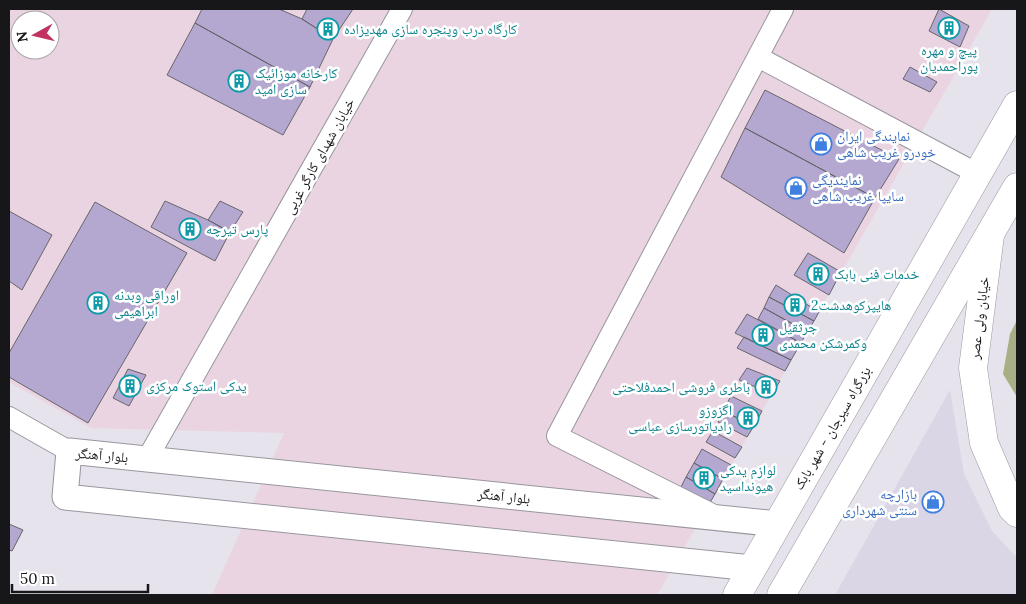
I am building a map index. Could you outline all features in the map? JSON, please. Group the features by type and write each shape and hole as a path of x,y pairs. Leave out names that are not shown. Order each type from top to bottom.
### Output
{"main road":[{"name":"بزرگراه سیرجان - شهر بابک","path":"737,595 1017,105"},
{"path":"781,595 1017,187"},
{"name":"خیابان ولی عصر","path":"990,234 973,368 984,443 1012,508 1017,513"}],"street":[{"name":"خیابان شهدای کارگر غربی","path":"147,459 402,9"},
{"path":"720,518 557,436 783,9"},
{"path":"758,57 978,174"},
{"path":"9,417 69,451"},
{"name":"بلوار آهنگر","path":"752,568 65,498 69,451 778,524"}],"shaded area":[{"path":"9,9 992,9 657,595 212,595 284,433 91,428 9,382"},
{"name":"بازارچه سنتی شهرداری","path":"950,390 964,474 992,531 1017,558 1017,595 835,595"}],"green space":[{"path":"1017,320 1017,397 1003,374 1010,334"}],"building":[{"path":"202,9 279,9 302,19 333,39 310,87 195,23"},
{"name":"کارگاه درب وپنجره سازی مهدیزاده","path":"307,9 353,9 333,39 302,19"},
{"name":"پیچ و مهره پوراحمدیان","path":"939,9 969,26 960,47 929,31"},
{"name":"کارخانه موزائیک سازی امید","path":"195,23 310,87 283,135 167,75"},
{"path":"910,67 937,82 930,92 903,79"},
{"name":"نمایندگی ایران خودرو غریب شاهی","path":"765,90 899,159 875,198 745,128"},
{"name":"نمایندیگی سایپا غریب شاهی","path":"745,128 875,198 844,253 721,177"},
{"name":"پارس تیرچه","path":"165,201 230,232 215,261 151,227"},
{"path":"220,201 243,212 230,232 208,220"},
{"name":"اوراقی وبدنه ابراهیمی","path":"95,202 187,253 88,423 9,377 9,353"},
{"path":"9,211 52,235 22,290 9,281"},
{"name":"خدمات فنی بابک","path":"808,253 841,272 829,295 794,275"},
{"name":"هایپرکوهدشت2","path":"776,285 819,312 814,321 769,297"},
{"path":"769,297 814,321 807,332 764,308"},
{"path":"764,308 807,332 801,343 758,319"},
{"name":"جرثقیل وکمرشکن محمدی","path":"747,314 801,343 791,360 735,333"},
{"path":"744,337 791,360 785,371 737,348"},
{"name":"باطری فروشی احمدفلاحتی","path":"747,368 780,381 772,394 739,380"},
{"name":"یدکی استوک مرکزی","path":"128,369 146,375 129,406 113,398"},
{"name":"اگزوزو رادیاتورسازی عباسی","path":"731,396 762,411 754,426 723,411"},
{"path":"723,411 754,426 747,437 718,422"},
{"path":"713,431 742,447 735,458 706,442"},
{"path":"702,449 731,465 723,479 694,463"},
{"name":"لوازم یدکی هیونداسید","path":"694,463 723,479 715,494 686,477"},
{"path":"686,477 715,494 708,506 679,491"},
{"path":"9,524 23,530 12,551 9,550"}],"place":[{"name":"پیچ و مهره پوراحمدیان","path":"949,28"},
{"name":"کارگاه درب وپنجره سازی مهدیزاده","path":"328,29"},
{"name":"کارخانه موزائیک سازی امید","path":"239,81"},
{"name":"نمایندگی ایران خودرو غریب شاهی","path":"821,144"},
{"name":"نمایندیگی سایپا غریب شاهی","path":"796,188"},
{"name":"پارس تیرچه","path":"190,229"},
{"name":"خدمات فنی بابک","path":"818,274"},
{"name":"اوراقی وبدنه ابراهیمی","path":"98,303"},
{"name":"هایپرکوهدشت2","path":"795,305"},
{"name":"جرثقیل وکمرشکن محمدی","path":"763,335"},
{"name":"یدکی استوک مرکزی","path":"130,386"},
{"name":"باطری فروشی احمدفلاحتی","path":"766,387"},
{"name":"اگزوزو رادیاتورسازی عباسی","path":"748,418"},
{"name":"لوازم یدکی هیونداسید","path":"704,478"},
{"name":"بازارچه سنتی شهرداری","path":"933,502"}]}
